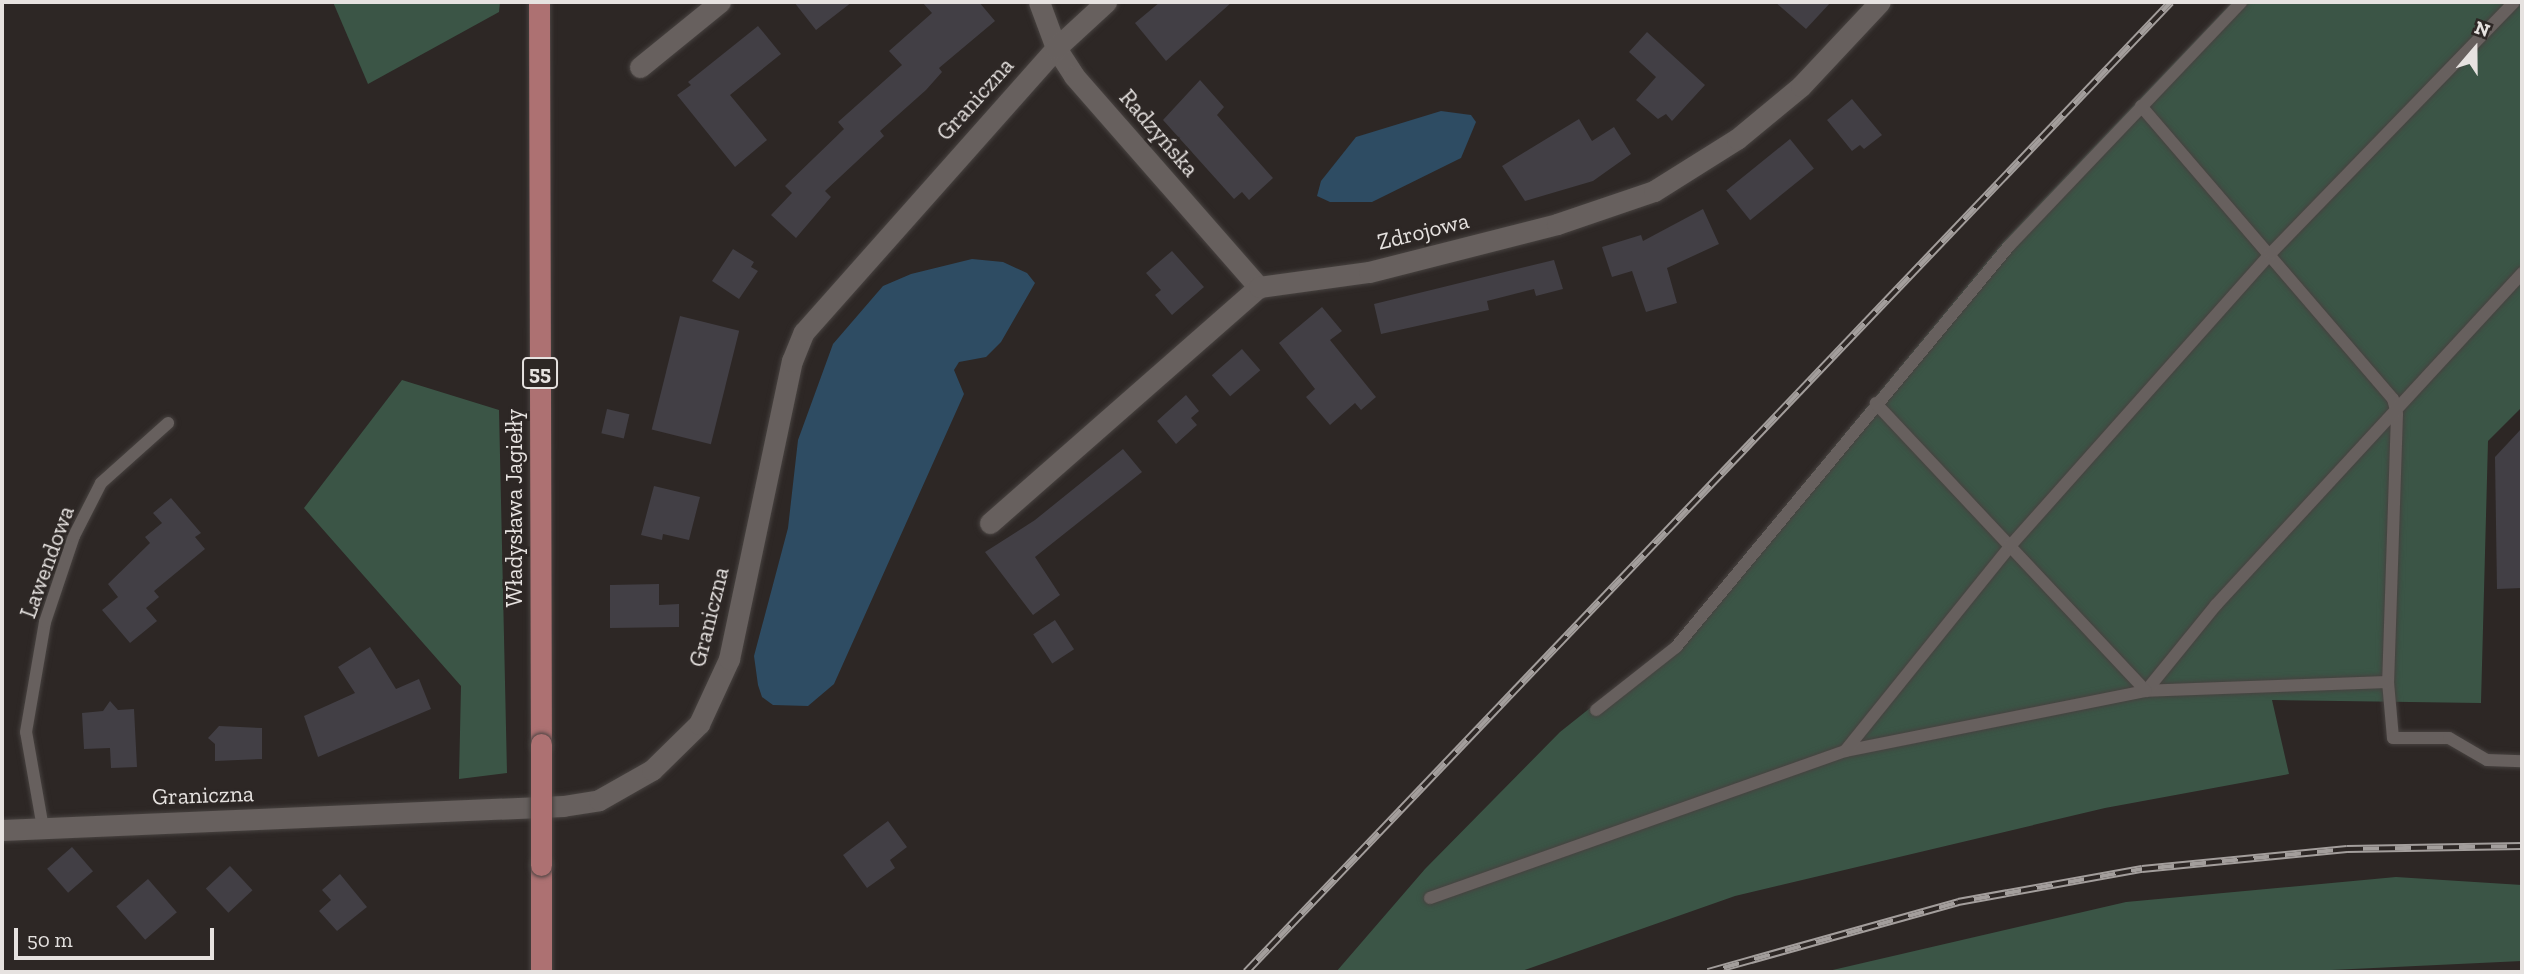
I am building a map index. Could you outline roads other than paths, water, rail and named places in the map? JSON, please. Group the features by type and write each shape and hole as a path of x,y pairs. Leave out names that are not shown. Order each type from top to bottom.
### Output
{"main road":[{"name":"Władysława Jagiełły","path":"539,2 541,972"}],"street":[{"path":"640,66 720,2"},
{"name":"Radzyńska","path":"1039,2 1056,48 1074,76 1259,287"},
{"name":"Graniczna","path":"2,830 563,806 599,800 652,770 699,724 729,660 792,361 804,332 1056,48 1106,2"},
{"name":"Zdrojowa","path":"1259,287 1369,272 1557,224 1654,191 1737,139 1801,86 1880,2"},
{"path":"990,523 1259,287"}],"lane":[{"path":"1596,710 1676,647 2009,246 2241,2"},
{"path":"1845,751 2011,545 2271,253 2514,2"},
{"path":"2141,106 2271,253 2393,399 2396,408 2388,682 2393,738 2449,738 2487,760 2522,761"},
{"path":"2146,691 2216,606 2522,273"},
{"path":"1876,403 2146,691"},
{"name":"Lawendowa","path":"43,828 26,732 45,622 74,536 101,483 168,423"},
{"path":"1430,898 1845,751 2146,691 2388,682"}],"water":[{"path":"1441,111 1471,115 1476,122 1461,158 1372,202 1330,202 1317,196 1321,181 1356,137"},
{"path":"972,259 1003,262 1027,273 1035,283 1001,342 986,357 959,362 954,370 964,394 834,684 808,706 773,705 762,697 754,656 788,528 798,440 833,344 883,286 911,274"}],"railway":[{"path":"1246,972 2171,2"},
{"path":"1708,972 1958,902 2142,869 2347,849 2522,846"}]}
